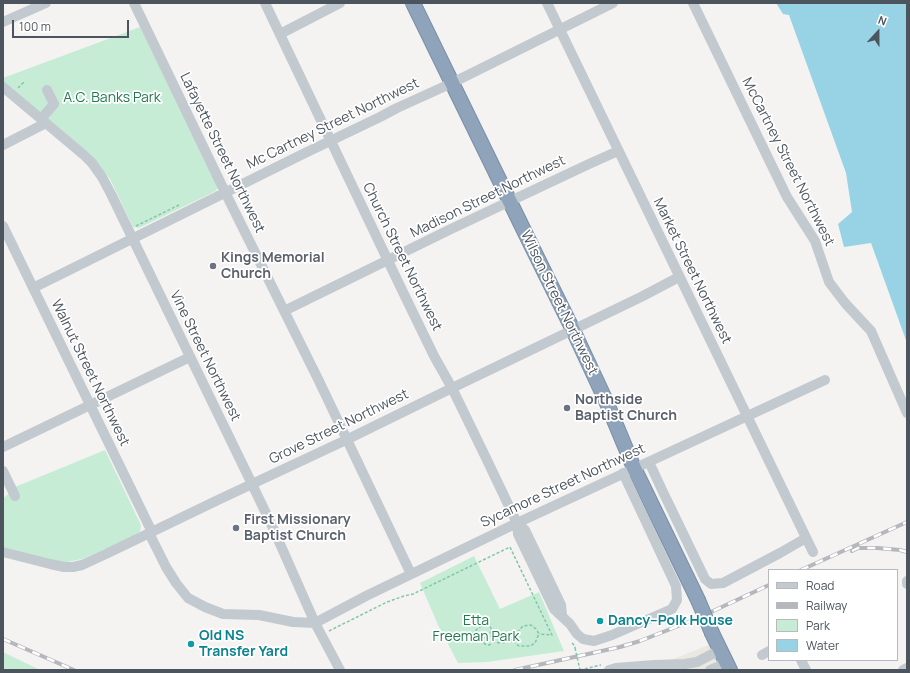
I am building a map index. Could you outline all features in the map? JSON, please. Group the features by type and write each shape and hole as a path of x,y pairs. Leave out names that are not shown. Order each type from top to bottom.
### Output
{"highway":[{"name":"Wilson Street Northwest","path":"413,3 573,330 606,401 628,471 698,600 730,670"}],"street":[{"name":"Lafayette Street Northwest","path":"134,3 225,192 319,381 411,574"},
{"name":"Church Street Northwest","path":"265,3 434,356 452,388 517,523 518,534 554,609 562,615 576,634 583,640 594,641 612,635 672,609 678,600 676,586 628,471"},
{"path":"280,34 340,3"},
{"name":"Market Street Northwest","path":"547,3 812,552"},
{"name":"Mc Cartney Street Northwest","path":"33,288 225,192 397,108 452,83 613,3"},
{"name":"McCartney Street Northwest","path":"693,3 787,197 815,242 829,282 844,302 871,331 907,413"},
{"path":"3,22 40,4"},
{"name":"Vine Street Northwest","path":"3,87 92,162 112,194 132,239 273,528 315,623 340,670"},
{"path":"3,144 44,121 54,104 47,90"},
{"name":"Madison Street Northwest","path":"284,311 618,151"},
{"name":"Walnut Street Northwest","path":"3,226 90,404 166,567 176,583 188,598 223,614 260,615 293,622 315,623"},
{"name":"Grove Street Northwest","path":"3,552 64,567 73,567 102,556 346,440 679,278"},
{"path":"3,447 190,357"},
{"name":"Sycamore Street Northwest","path":"315,623 366,596 517,523 825,380"},
{"path":"649,462 705,579 711,584 723,583 806,538"},
{"path":"3,470 15,496"},
{"path":"609,670 616,668 697,662 716,652 723,656 722,665 710,670"},
{"path":"802,661 806,670"},
{"path":"903,670 907,668"}],"path":[{"path":"15,91 25,81"},
{"path":"135,226 185,202"},
{"path":"321,634 387,602 413,594 510,547 552,635 539,634"},
{"path":"481,626 479,621 482,618"},
{"path":"474,639 473,633 481,626 489,625 492,630 489,635 484,637 483,640 484,643 488,645 492,642 508,642 513,639 523,626 532,625 539,634"},
{"path":"513,639 519,646 530,646 535,642 539,634"},
{"path":"489,635 492,638 492,642"},
{"path":"575,648 580,670"}],"shaded area":[{"path":"711,644 723,670 596,670 615,666 671,660"}],"green space":[{"name":"A.C. Banks Park","path":"140,27 218,187 216,191 139,228 133,227 110,179 91,155 3,82 3,78"},
{"path":"105,450 141,525 140,532 82,559 62,563 3,547 3,499 15,487"},
{"name":"Etta Freeman Park","path":"474,556 500,609 539,592 564,651 487,662 458,663 438,625 420,583"},
{"path":"3,652 40,670 3,670"}],"water":[{"path":"776,3 907,3 907,343 871,243 844,247 838,224 852,212 846,173 789,15 783,14"}],"railway":[{"path":"803,569 907,522"},
{"path":"852,551 858,548 877,548 907,552"},
{"path":"515,670 620,647 640,641 696,619 768,585"},
{"path":"3,639 74,670"}],"place":[{"name":"Kings Memorial Church","path":"213,266"},
{"name":"Northside Baptist Church","path":"567,408"},
{"name":"First Missionary Baptist Church","path":"236,528"},
{"name":"Dancy–Polk House","path":"600,621"},
{"name":"Old NS Transfer Yard","path":"191,644"}]}
